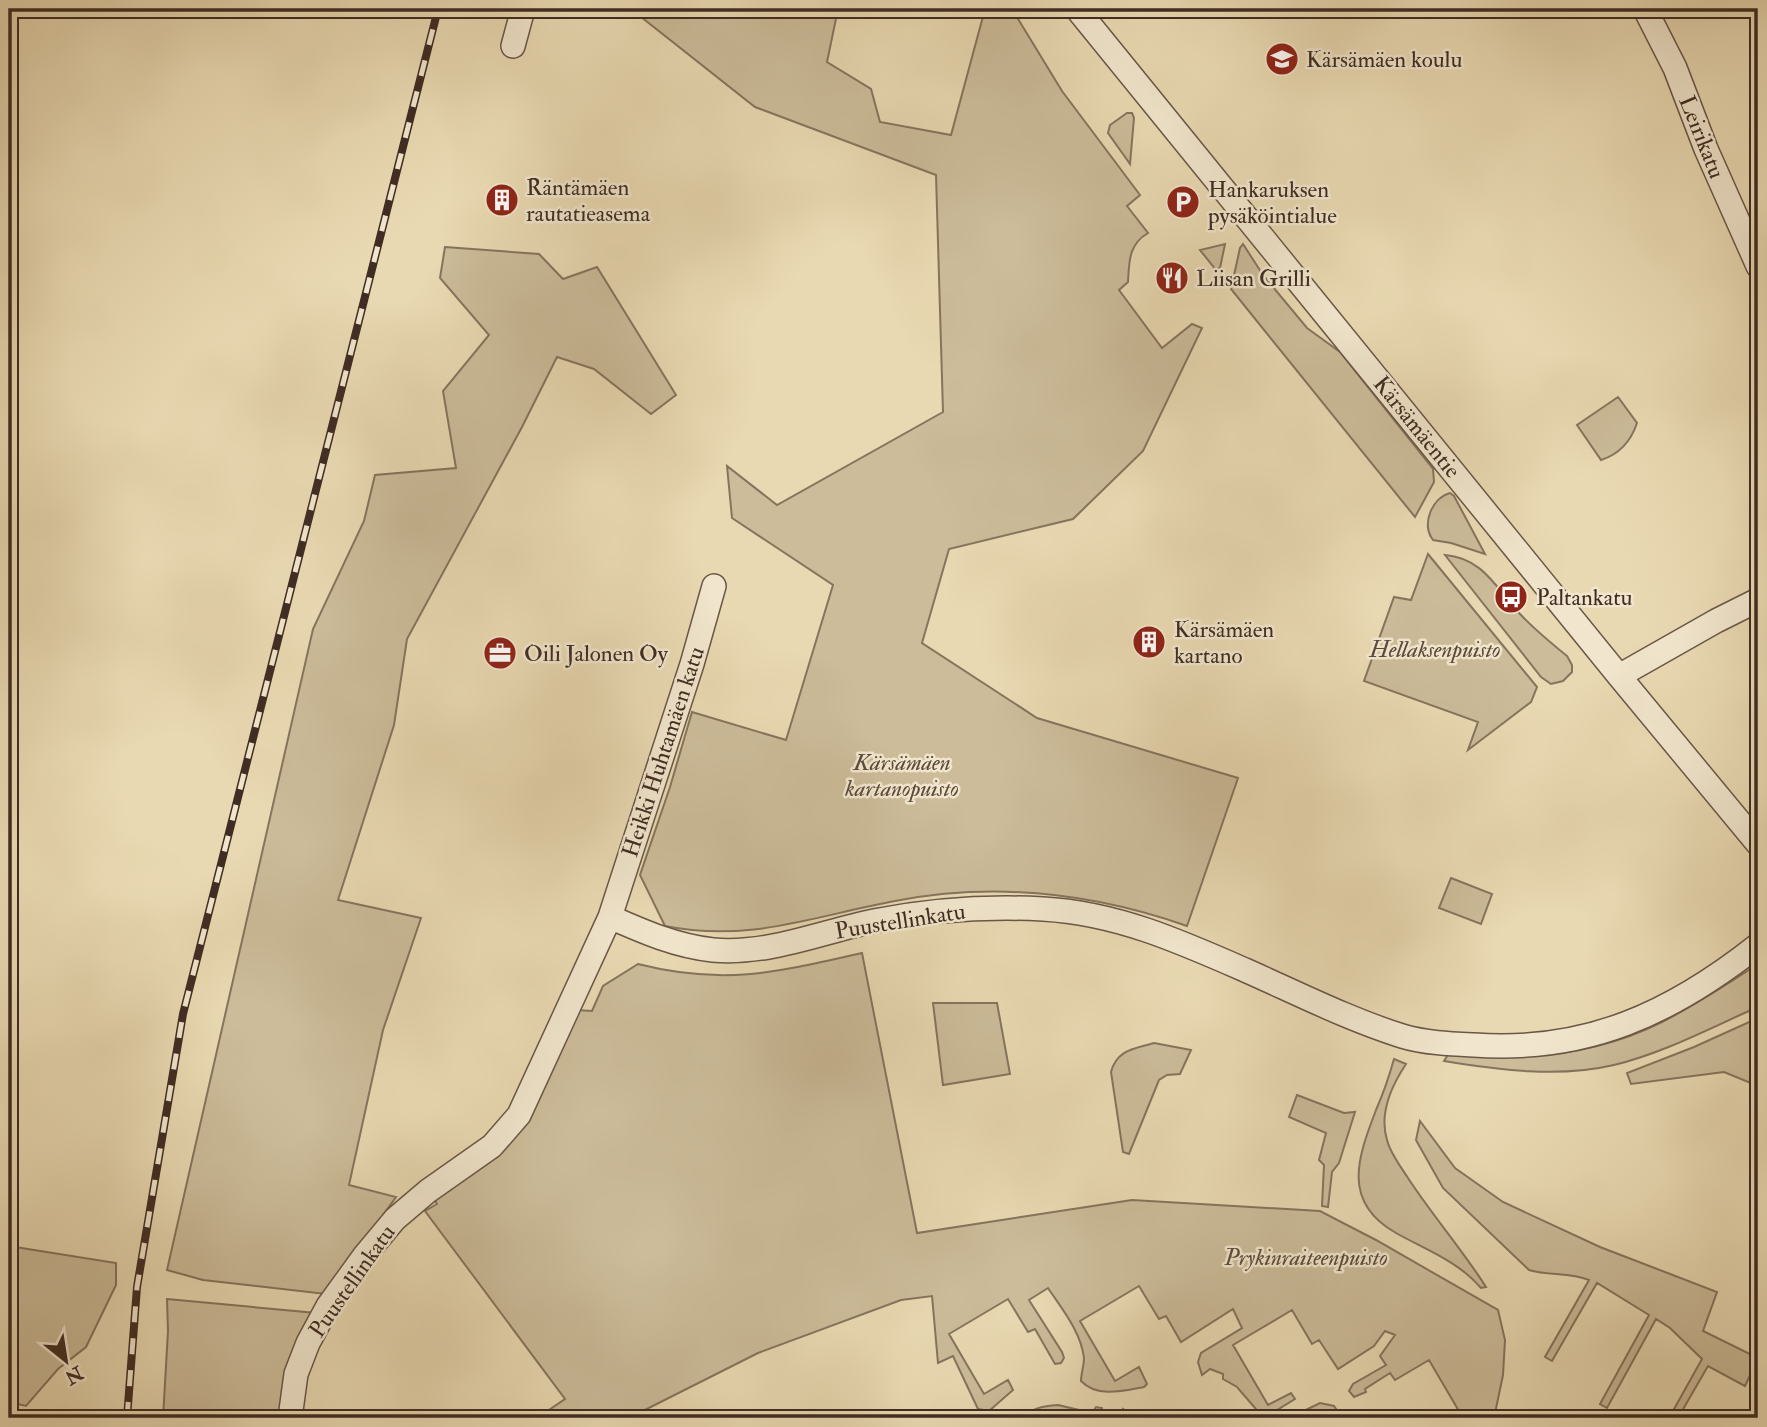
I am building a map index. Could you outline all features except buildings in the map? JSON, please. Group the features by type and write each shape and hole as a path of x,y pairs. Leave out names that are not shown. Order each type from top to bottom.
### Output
{"street":[{"path":"513,46 523,9"},
{"name":"Kärsämäentie","path":"1077,9 1619,677 1758,844"},
{"name":"Leirikatu","path":"1645,9 1675,68 1706,149 1758,267"},
{"name":"Heikki Huhtamäen katu","path":"610,917 689,674 714,586"},
{"path":"1619,677 1758,600"},
{"name":"Puustellinkatu","path":"290,1418 296,1374 308,1343 328,1306 365,1255 395,1219 428,1191 492,1146 519,1115 610,917 651,935 691,947 744,950 873,921 939,910 992,907 1083,913 1129,923 1169,937 1404,1036 1496,1047 1568,1041 1628,1024 1696,990 1758,945"}],"green space":[{"name":"Kärsämäen kartanopuisto","path":"631,9 838,9 827,62 871,89 880,122 951,135 985,9 1012,9 1062,91 1140,195 1127,206 1148,233 1137,242 1130,260 1128,282 1119,290 1162,348 1192,324 1202,328 1143,451 1073,519 949,549 922,643 1037,718 1238,778 1187,926 1116,906 1079,899 1043,894 969,892 895,901 753,930 696,930 665,926 640,875 692,712 786,740 833,585 732,518 727,466 777,505 943,412 936,175 755,107"},
{"path":"1127,113 1132,113 1134,118 1130,164 1108,133 1110,125"},
{"path":"1225,244 1220,268 1216,270 1200,250"},
{"path":"1243,244 1263,275 1307,328 1340,352 1433,469 1434,482 1415,517 1231,289"},
{"path":"445,247 539,254 563,279 597,267 676,395 651,414 594,369 557,357 407,639 394,725 338,900 421,918 383,1030 349,1185 396,1197 326,1294 203,1280 167,1270 313,629 364,521 375,475 456,468 443,391 489,335 440,278"},
{"path":"1618,397 1637,423 1624,446 1601,460 1577,425"},
{"path":"1450,493 1485,554 1433,540 1428,527 1430,512 1438,500"},
{"name":"Hellaksenpuisto","path":"1428,554 1537,687 1531,702 1468,750 1478,722 1364,681 1394,597 1411,600"},
{"path":"1445,555 1470,562 1489,577 1526,621 1567,656 1572,672 1563,681 1551,684 1541,677"},
{"path":"1451,878 1492,894 1481,924 1439,908"},
{"name":"Prykinraiteenpuisto","path":"862,953 917,1233 1132,1200 1320,1211 1498,1310 1505,1340 1503,1375 1494,1418 1463,1418 1429,1360 1395,1380 1390,1373 1365,1389 1366,1392 1354,1397 1349,1391 1353,1384 1386,1365 1380,1356 1395,1335 1385,1331 1374,1346 1338,1369 1319,1340 1312,1344 1292,1310 1233,1345 1268,1405 1291,1393 1295,1399 1269,1415 1261,1415 1237,1387 1223,1379 1223,1374 1210,1369 1202,1375 1198,1362 1201,1353 1242,1328 1233,1309 1181,1342 1166,1316 1159,1319 1139,1286 1080,1321 1115,1381 1139,1367 1147,1384 1144,1387 1102,1391 1095,1390 1081,1381 1084,1358 1079,1339 1048,1288 1029,1300 1062,1352 1064,1358 1061,1363 1055,1364 1035,1329 1028,1332 1008,1299 949,1334 984,1394 1008,1380 1013,1390 989,1411 978,1409 953,1356 938,1363 932,1296 901,1300 758,1353 629,1418 537,1418 565,1399 425,1211 437,1204 434,1199 473,1171 577,1010 592,1011 603,986 638,964 698,974 751,974"},
{"path":"1758,964 1758,1007 1633,1060 1593,1069 1551,1072 1507,1070 1444,1061 1449,1053 1531,1056 1585,1049 1611,1042 1662,1022"},
{"path":"933,1003 997,1003 1010,1074 943,1085"},
{"path":"1758,1018 1758,1086 1724,1072 1631,1084 1627,1073"},
{"path":"1154,1043 1191,1050 1180,1074 1167,1075 1159,1080 1129,1154 1123,1152 1111,1072 1122,1054"},
{"path":"1394,1059 1406,1064 1388,1100 1385,1130 1388,1145 1417,1192 1486,1287 1481,1288 1452,1263 1379,1221 1367,1207 1361,1193 1360,1161"},
{"path":"1297,1095 1344,1113 1355,1112 1339,1163 1332,1172 1328,1207 1322,1206 1324,1165 1319,1160 1326,1133 1289,1117"},
{"path":"1420,1121 1455,1168 1503,1202 1600,1247 1717,1292 1703,1331 1758,1358 1745,1386 1708,1366 1678,1418 1669,1418 1702,1359 1670,1328 1656,1319 1607,1408 1600,1404 1649,1315 1597,1283 1552,1361 1545,1357 1589,1280 1529,1270 1443,1188 1416,1140"},
{"path":"9,1246 116,1263 116,1285 86,1347 58,1369 26,1406 9,1402"},
{"path":"167,1299 316,1313 280,1418 163,1418"},
{"path":"1320,1403 1334,1406 1342,1418 1289,1418"},
{"path":"1058,1405 1092,1413 1096,1407 1102,1408 1102,1414 1122,1417 1123,1409 1136,1418 1022,1418 1038,1408"}],"railway":[{"path":"127,1418 137,1287 183,1014 438,9"}],"place":[{"name":"Kärsämäen koulu","path":"1282,59"},
{"name":"Räntämäen rautatieasema","path":"502,200"},
{"name":"Hankaruksen pysäköintialue","path":"1183,202"},
{"name":"Liisan Grilli","path":"1172,278"},
{"name":"Paltankatu","path":"1511,597"},
{"name":"Kärsämäen kartano","path":"1149,642"},
{"name":"Oili Jalonen Oy","path":"500,653"}]}
